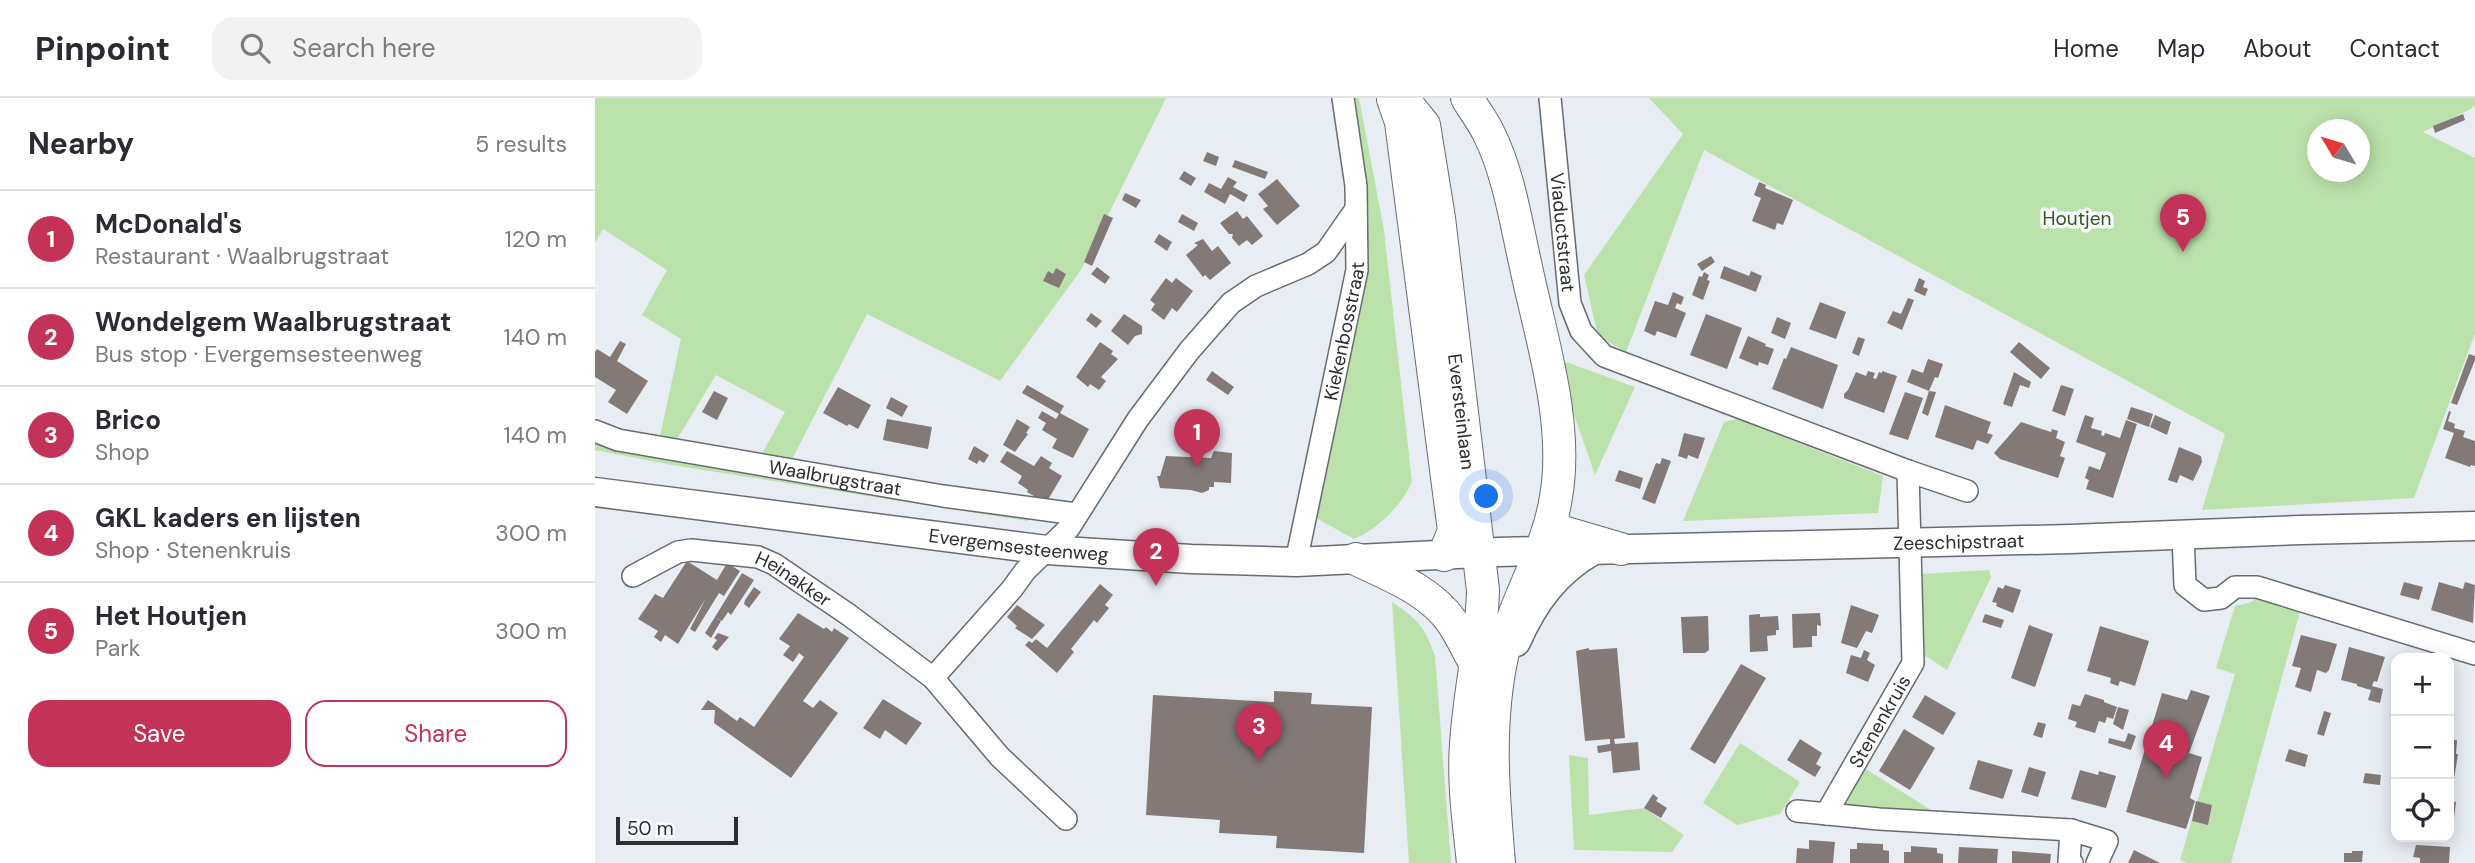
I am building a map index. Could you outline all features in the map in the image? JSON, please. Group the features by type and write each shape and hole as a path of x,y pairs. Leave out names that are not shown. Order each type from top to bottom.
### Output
{"highway":[{"path":"1392,98 1402,122 1454,531 1444,555"},
{"name":"Eversteinlaan","path":"1402,98 1424,125 1435,191 1444,246 1483,590 1483,623 1466,743 1465,773 1473,863"},
{"path":"1467,98 1489,134 1511,202 1550,379 1559,439 1557,494 1552,519 1503,650 1497,688 1492,786 1499,863"},
{"path":"1552,519 1563,533 1608,550"},
{"path":"1356,559 1414,588 1431,601 1451,620 1476,665"}],"main road":[{"name":"Evergemsesteenweg","path":"595,492 1047,550 1296,562 1444,555"},
{"name":"Zeeschipstraat","path":"1444,555 2475,526"},
{"path":"1497,688 1523,626 1548,586 1574,561 1608,550"},
{"path":"1478,554 1496,581 1497,688"}],"street":[{"name":"Kiekenbosstraat","path":"1296,562 1357,270 1356,186 1343,98"},
{"name":"Viaductstraat","path":"1550,98 1570,303 1581,331 1604,356 1908,471"},
{"path":"933,678 1025,571 1069,528 1138,419 1189,351 1231,303 1256,286 1308,264 1326,251 1356,209"},
{"name":"Waalbrugstraat","path":"595,430 618,440 943,496 1076,514"},
{"path":"1910,541 1908,471 1967,491"},
{"path":"2183,535 2185,585 2204,600 2221,598 2235,587 2257,587 2475,654"},
{"name":"Stenenkruis","path":"1826,814 1913,663 1910,541"},
{"name":"Heinakker","path":"633,576 678,552 691,550 758,557 774,564 849,615 933,678 1000,757 1066,819"},
{"path":"1797,811 1879,819 2071,830 2107,841 2097,863"},
{"path":"2071,830 2069,862 2072,863"}],"green space":[{"path":"595,98 1166,98 1081,270 1000,381 867,314 790,463 760,457 785,412 716,375 676,441 660,436 681,339 642,315 667,270 603,229 595,243"},
{"path":"1350,98 1359,98 1384,230 1412,482 1388,516 1354,539 1316,518 1368,274 1365,188"},
{"name":"Houtjen","path":"1649,98 2475,98 2475,105 2471,109 2423,132 2475,158 2475,333 2414,498 2202,510 2225,434 1704,150 1626,352 1598,336 1584,275 1683,134"},
{"path":"1566,362 1635,387 1595,475 1559,371"},
{"path":"1737,419 1883,476 1878,513 1683,521 1724,422"},
{"path":"595,441 1031,517 1027,521 672,465 595,450"},
{"path":"1989,570 1991,577 1947,670 1921,653 1920,574"},
{"path":"2256,597 2301,608 2231,863 2187,863 2180,860 2235,674 2216,668 2235,606 2252,602"},
{"path":"1392,602 1419,624 1435,656 1451,863 1409,863"},
{"path":"1740,743 1800,782 1780,814 1737,825 1703,803"},
{"path":"1569,755 1588,758 1589,815 1644,808 1684,835 1672,852 1574,850"},
{"path":"1861,766 1931,810 1928,814 1844,808 1845,787"}],"building":[{"path":"2463,114 2465,120 2435,133 2433,126"},
{"path":"1207,152 1219,157 1216,166 1203,161"},
{"path":"1235,160 1268,172 1265,179 1232,167"},
{"path":"1184,171 1196,178 1191,186 1179,179"},
{"path":"1228,177 1237,182 1233,187 1248,195 1244,202 1230,194 1225,204 1204,192 1209,183 1221,189"},
{"path":"1277,179 1300,206 1277,225 1263,209 1268,206 1258,194"},
{"path":"1759,182 1766,185 1765,188 1793,200 1783,225 1777,223 1775,230 1752,221 1761,198 1754,195"},
{"path":"1125,193 1141,200 1136,208 1122,200"},
{"path":"1237,211 1243,219 1247,216 1263,236 1252,245 1247,240 1239,246 1232,238 1233,234 1229,234 1220,223"},
{"path":"1104,214 1113,218 1092,266 1084,262"},
{"path":"1182,214 1198,223 1194,231 1178,222"},
{"path":"1159,234 1172,242 1167,251 1154,242"},
{"path":"1203,239 1212,251 1218,246 1231,263 1210,280 1205,275 1203,277 1186,255 1198,245 1194,243"},
{"path":"1711,256 1715,262 1702,271 1697,264"},
{"path":"1724,266 1749,276 1751,271 1762,276 1756,292 1720,278"},
{"path":"1097,267 1110,277 1105,284 1091,274"},
{"path":"1056,268 1066,274 1059,288 1043,281 1048,271 1053,274"},
{"path":"1704,272 1709,275 1707,280 1710,281 1703,300 1692,295 1699,276 1702,277"},
{"path":"1166,278 1172,283 1176,278 1193,291 1177,312 1172,308 1164,320 1151,310 1155,304 1150,300"},
{"path":"1919,278 1925,281 1923,287 1928,289 1925,296 1914,291"},
{"path":"1673,292 1684,297 1681,305 1677,303 1675,308 1686,313 1676,338 1657,331 1655,336 1644,331 1655,301 1668,305"},
{"path":"1908,298 1914,300 1902,330 1887,323 1893,311 1901,314"},
{"path":"1820,302 1846,312 1836,339 1809,329"},
{"path":"1091,313 1102,321 1096,328 1086,320"},
{"path":"1124,314 1142,326 1142,334 1135,336 1128,345 1111,331"},
{"path":"1706,314 1742,328 1727,369 1690,355"},
{"path":"1777,317 1791,323 1785,339 1771,333"},
{"path":"1748,336 1774,349 1768,365 1759,362 1758,366 1739,358"},
{"path":"1858,337 1865,339 1859,356 1852,353"},
{"path":"620,341 626,344 617,361 648,381 627,414 608,402 616,390 595,377 597,349 610,357"},
{"path":"1100,342 1113,351 1111,354 1118,359 1101,377 1106,381 1099,390 1090,384 1088,387 1076,377"},
{"path":"2019,342 2050,368 2041,379 2010,352"},
{"path":"1791,347 1838,365 1823,409 1772,389"},
{"path":"2469,354 2475,356 2475,360 2457,405 2451,403"},
{"path":"1928,359 1943,364 1929,391 1907,382 1912,369 1923,373"},
{"path":"1212,371 1234,387 1228,395 1206,380"},
{"path":"1868,371 1875,373 1873,378 1876,379 1882,371 1897,376 1884,413 1844,398 1856,372 1866,376"},
{"path":"2014,372 2031,382 2029,388 2020,385 2012,407 2003,404"},
{"path":"1027,385 1064,406 1060,413 1089,429 1073,458 1052,448 1057,439 1042,430 1046,423 1038,418 1042,411 1056,419 1059,414 1022,393"},
{"path":"2061,385 2074,389 2065,416 2052,411"},
{"path":"838,387 871,405 858,429 823,413"},
{"path":"714,391 728,398 717,420 702,412"},
{"path":"1929,391 1936,392 1928,416 1922,413"},
{"path":"1905,392 1923,398 1908,440 1889,434"},
{"path":"891,397 908,406 902,417 886,408"},
{"path":"1945,405 1991,422 1987,433 1993,435 1988,444 1977,440 1973,450 1935,437"},
{"path":"2131,407 2153,414 2149,427 2127,419"},
{"path":"2449,411 2448,421 2455,424 2454,428 2465,431 2463,437 2475,441 2475,466 2470,467 2445,458 2454,433 2443,429"},
{"path":"2085,415 2094,418 2091,428 2102,431 2101,435 2104,436 2105,433 2120,438 2126,420 2137,424 2113,498 2086,489 2089,480 2085,478 2089,466 2100,470 2106,453 2076,442"},
{"path":"2155,415 2171,422 2167,435 2150,427"},
{"path":"887,419 932,427 928,449 883,440"},
{"path":"1017,419 1030,427 1015,452 1003,445"},
{"path":"2021,422 2051,432 2052,429 2058,431 2056,438 2065,442 2060,456 2065,458 2058,478 2000,459 1994,453"},
{"path":"1684,433 1705,438 1698,459 1688,455 1687,459 1678,456"},
{"path":"974,446 989,455 984,463 979,460 977,464 968,459"},
{"path":"2179,447 2201,456 2202,462 2193,481 2180,475 2177,483 2168,480"},
{"path":"1007,451 1034,466 1041,456 1052,463 1049,468 1062,476 1046,503 1027,492 1028,490 1018,483 1022,476 1000,462"},
{"path":"1214,451 1232,453 1231,483 1214,482 1214,487 1209,487 1209,490 1202,493 1160,488 1157,476 1160,476 1166,456 1211,458"},
{"path":"1662,458 1671,461 1655,504 1642,499 1656,463 1660,464"},
{"path":"1619,470 1643,478 1640,489 1615,481"},
{"path":"687,561 717,580 727,563 740,571 724,596 719,593 695,632 690,629 706,598 678,644 665,635 661,642 654,637 658,631 638,619 655,594 663,598"},
{"path":"742,573 754,580 731,615 728,612 722,621 715,617"},
{"path":"2404,582 2423,587 2419,600 2400,595"},
{"path":"2439,582 2463,589 2465,582 2475,585 2473,623 2431,610"},
{"path":"1100,584 1113,595 1105,605 1109,608 1097,623 1094,620 1071,649 1074,652 1057,673 1025,645 1036,639 1047,648"},
{"path":"2005,585 2021,590 2013,613 1992,602 1998,587 2003,589"},
{"path":"754,587 761,592 749,608 744,604"},
{"path":"1017,605 1045,625 1032,639 1015,628 1017,626 1007,617"},
{"path":"1851,605 1879,615 1872,633 1866,631 1857,648 1841,643"},
{"path":"798,613 824,629 826,627 832,632 834,628 849,638 803,701 813,708 820,700 838,713 791,778 714,723 715,710 701,710 708,700 737,721 740,717 754,727 804,657 799,653 793,662 783,655 790,646 779,639"},
{"path":"1820,613 1821,626 1817,625 1817,636 1812,636 1812,647 1793,648 1792,614"},
{"path":"1760,614 1760,617 1778,616 1779,630 1776,630 1776,635 1767,636 1768,651 1750,652 1749,615"},
{"path":"1985,614 2004,620 2001,628 1982,622"},
{"path":"1708,616 1709,650 1705,653 1683,653 1681,617"},
{"path":"715,617 721,621 711,638 705,633"},
{"path":"2029,625 2053,634 2035,687 2011,678"},
{"path":"2100,626 2149,641 2135,686 2120,681 2118,686 2110,683 2111,678 2087,671"},
{"path":"718,633 729,637 717,651 712,647"},
{"path":"2301,635 2337,644 2329,670 2326,673 2317,670 2311,692 2295,687 2301,668 2292,666"},
{"path":"2349,647 2385,657 2377,682 2374,681 2372,686 2383,689 2380,703 2368,700 2371,690 2341,680"},
{"path":"1617,648 1625,738 1614,739 1615,744 1638,742 1640,770 1613,773 1611,751 1598,753 1597,746 1610,744 1610,739 1585,741 1576,651"},
{"path":"1864,650 1870,653 1867,660 1875,665 1868,682 1846,673 1851,655 1861,658"},
{"path":"1741,664 1766,678 1715,764 1690,749"},
{"path":"2191,690 2210,696 2189,753 2202,757 2190,798 2195,801 2186,829 2126,812 2162,693 2187,700"},
{"path":"1274,691 1312,693 1311,704 1372,707 1364,853 1276,848 1277,836 1219,833 1220,820 1146,815 1153,695 1274,702"},
{"path":"2085,694 2117,707 2113,719 2107,717 2105,723 2099,721 2095,733 2075,727 2077,722 2068,719 2072,704 2080,706"},
{"path":"1925,695 1956,713 1943,735 1912,717"},
{"path":"883,699 922,723 906,745 885,730 880,739 863,728"},
{"path":"2118,707 2129,710 2123,730 2113,724"},
{"path":"2324,711 2331,713 2324,736 2317,734"},
{"path":"2038,722 2046,724 2042,738 2033,735"},
{"path":"1904,729 1935,748 1910,790 1879,771"},
{"path":"2128,733 2136,736 2131,750 2108,743 2109,738 2125,742"},
{"path":"1800,739 1822,753 1816,764 1821,767 1815,777 1787,760"},
{"path":"2454,740 2457,740 2454,779"},
{"path":"2289,749 2308,755 2305,767 2285,761"},
{"path":"1978,760 2013,770 2003,799 1969,789"},
{"path":"2029,767 2046,772 2038,797 2021,792"},
{"path":"2080,770 2098,775 2099,771 2116,776 2106,808 2071,799"},
{"path":"2365,773 2381,775 2380,785 2363,783"},
{"path":"1653,794 1658,798 1656,801 1667,808 1661,818 1644,808"},
{"path":"2196,801 2212,805 2208,825 2192,821"},
{"path":"1809,840 1835,842 1833,863 1796,863 1797,848 1809,849"},
{"path":"1857,843 1883,844 1883,850 1889,851 1889,863 1850,863 1850,849 1857,849"},
{"path":"2416,845 2450,847 2449,863 2420,863 2420,858 2413,857"},
{"path":"1911,846 1937,848 1937,853 1943,854 1943,863 1904,863 1904,852 1911,852"},
{"path":"1959,847 1998,849 1997,863 1958,863"},
{"path":"2134,850 2160,863 2128,863"},
{"path":"2012,851 2051,854 2050,863 2012,863"},
{"path":"2363,851 2362,862 2344,862 2344,853"}],"place":[{"name":"Het Houtjen","path":"2183,252"},
{"name":"McDonald's","path":"1197,467"},
{"name":"Wondelgem Waalbrugstraat","path":"1156,586"},
{"name":"Brico","path":"1259,761"},
{"name":"GKL kaders en lijsten","path":"2166,778"}]}
